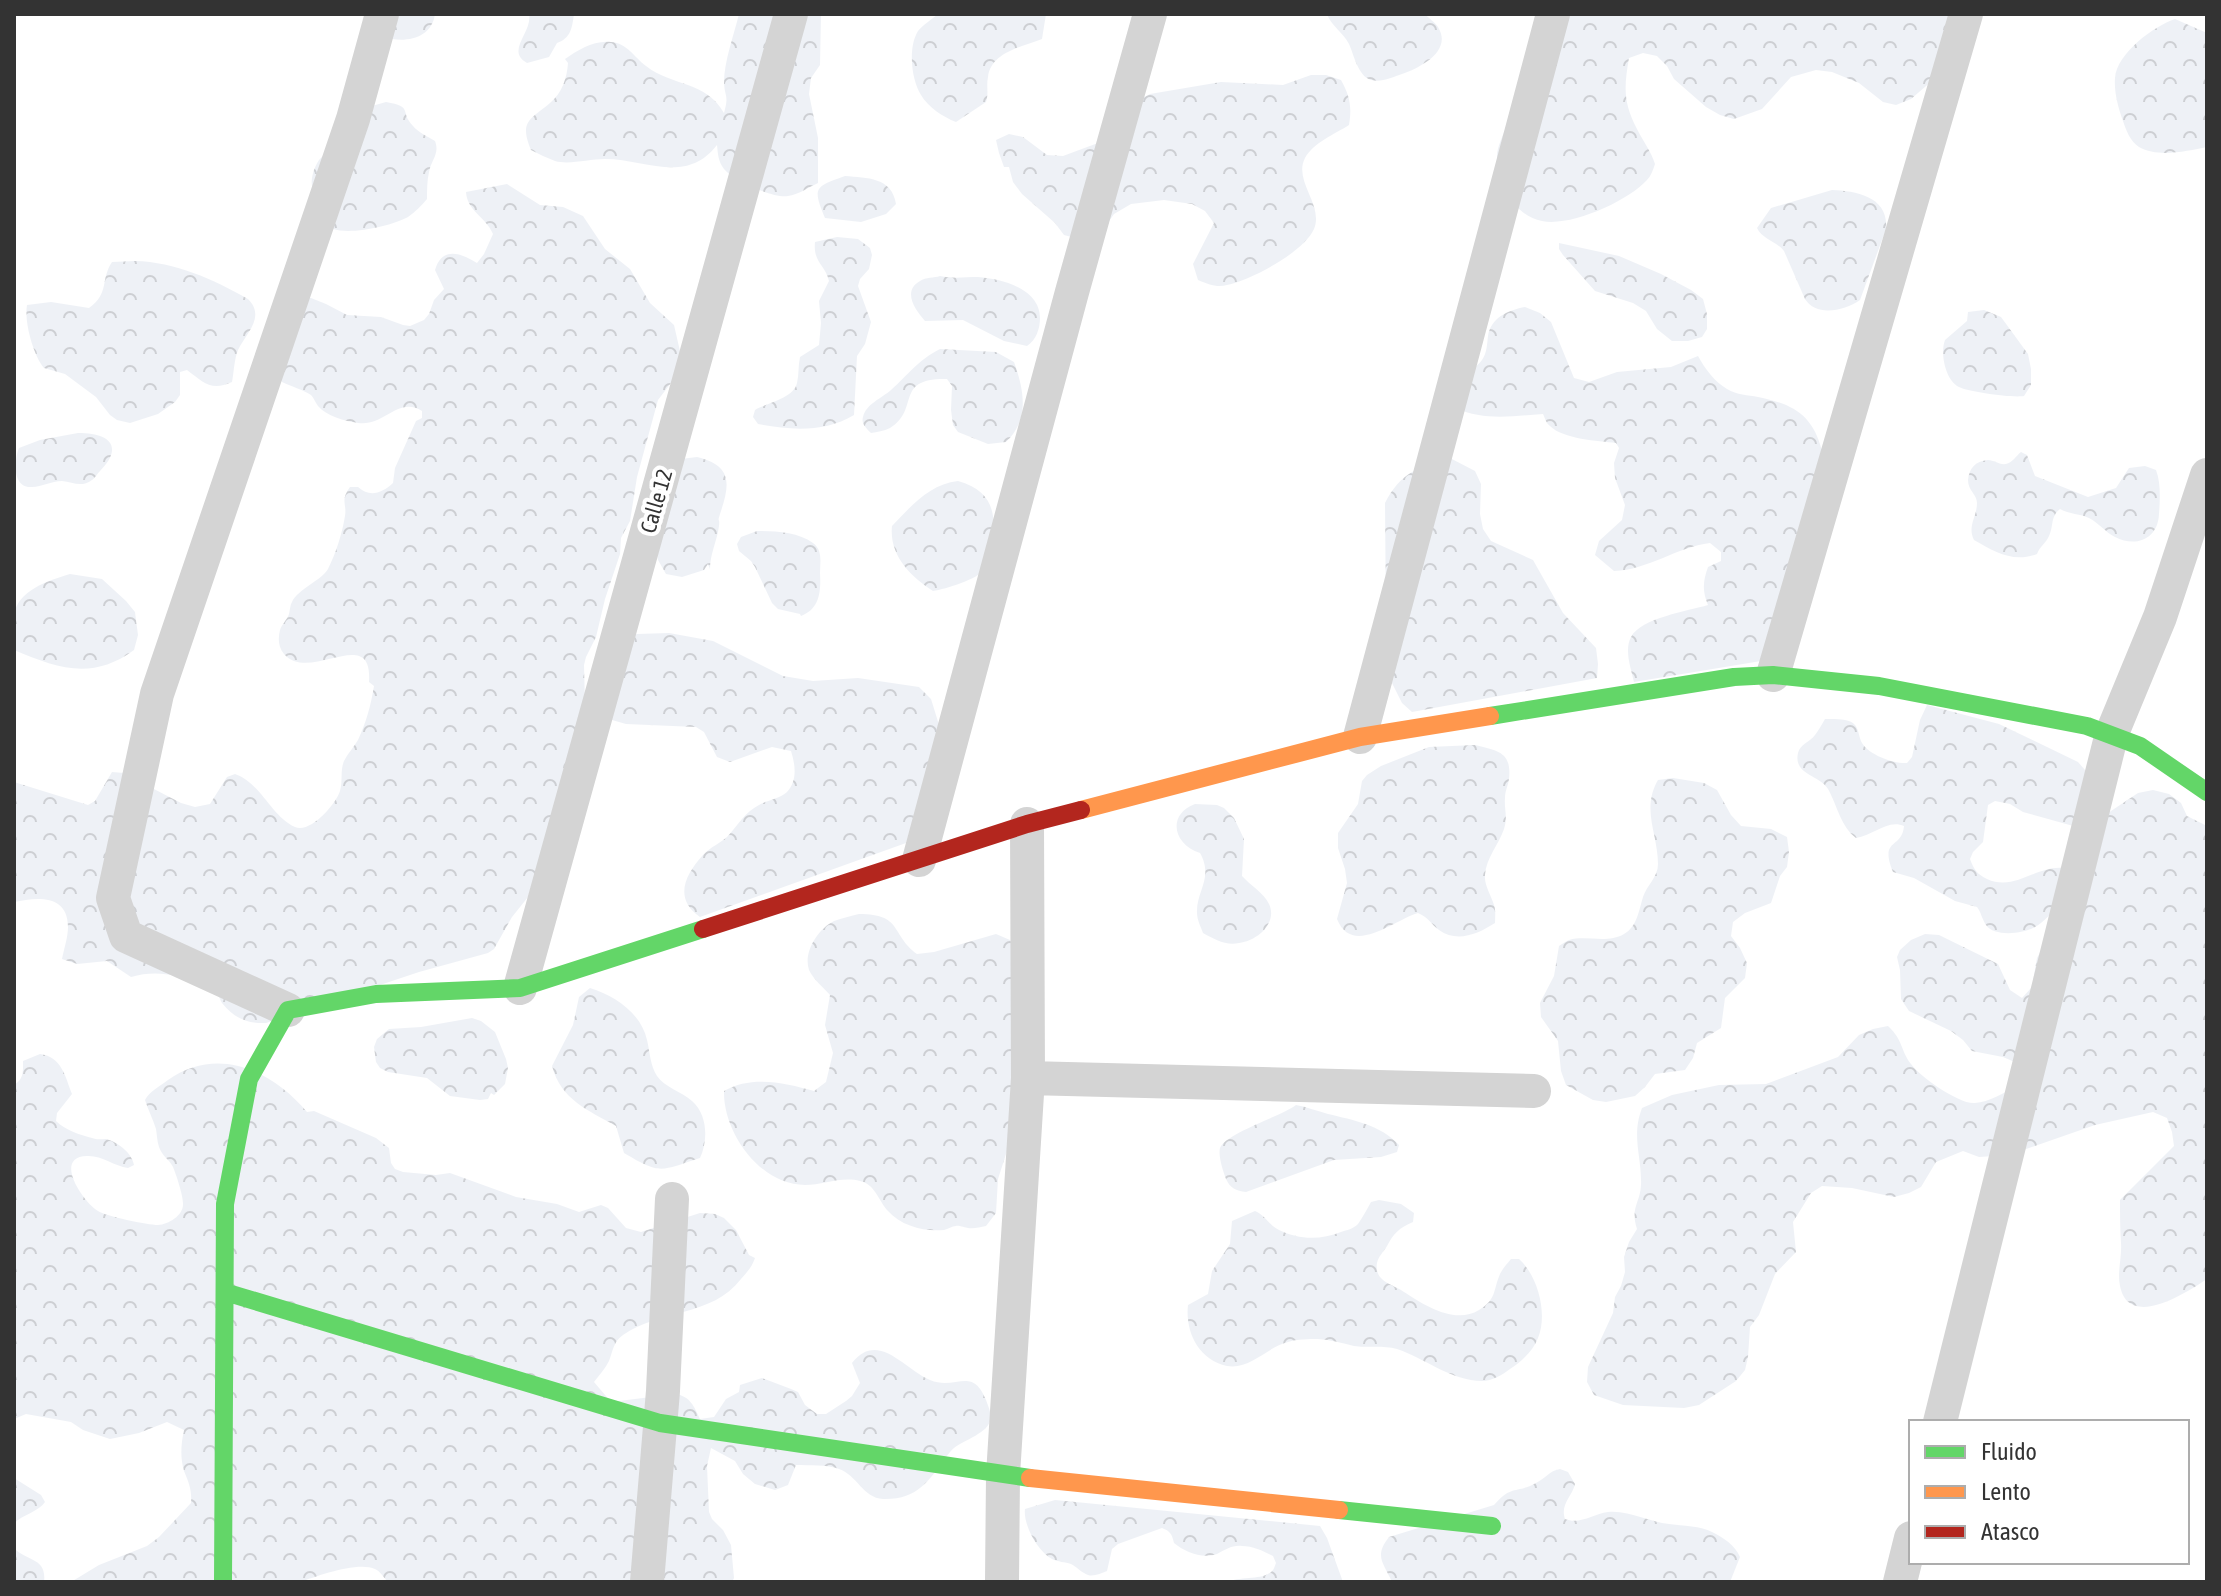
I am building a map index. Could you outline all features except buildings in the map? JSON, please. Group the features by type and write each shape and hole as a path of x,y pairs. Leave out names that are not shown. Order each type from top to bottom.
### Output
{"street":[{"path":"382,14 353,119 157,694 113,898 126,936 288,1010 376,994 520,988 1027,824 1360,737 1734,677 1773,675 1879,686 2087,726 2140,746 2207,792"},
{"name":"Calle 12","path":"520,988 791,14"},
{"path":"1360,737 1553,14"},
{"path":"1773,675 1966,14"},
{"path":"919,860 1144,15"},
{"path":"1940,1420 2112,733 2160,617 2207,475"},
{"path":"1002,1582 1003,1475 1028,1078 1027,824"},
{"path":"223,1582 225,1204 249,1079 288,1010"},
{"path":"1028,1078 1534,1091"},
{"path":"647,1582 660,1423 672,1199"},
{"path":"225,1292 660,1423 1003,1475 1492,1526"},
{"path":"1900,1582 1909,1546"}],"green space":[{"path":"391,14 435,14 430,28 420,36 399,40 392,39"},
{"path":"529,14 574,14 568,35 557,43 549,57 527,63 521,58 519,47"},
{"path":"739,14 821,14 820,65 811,78 809,94 818,138 818,183 788,196 764,192 724,169 717,145 705,157 679,167 605,159 561,162 531,150 526,133 528,122 561,90 568,63 565,59 592,44 611,42 622,45 656,73 708,95 724,113 726,66"},
{"path":"938,14 1046,14 1042,39 1001,56 990,69 986,102 956,122 936,111 924,99 913,72 912,54 918,31"},
{"path":"1327,14 1425,14 1438,27 1441,44 1432,57 1417,68 1387,79 1371,80 1360,70 1349,44"},
{"path":"1553,14 1958,14 1933,80 1911,99 1896,105 1883,102 1859,83 1832,72 1816,70 1791,77 1762,109 1734,119 1706,107 1674,79 1657,56 1643,53 1629,58 1627,102 1632,119 1655,164 1652,173 1638,188 1613,204 1583,216 1554,222 1532,218 1515,205 1504,187 1497,156 1511,113"},
{"path":"2175,19 2207,33 2207,147 2173,153 2155,152 2139,147 2129,135 2118,105 2115,78 2129,50 2157,28"},
{"path":"1311,75 1326,75 1341,80 1350,113 1349,125 1319,143 1305,158 1302,167 1315,211 1314,229 1300,247 1276,264 1223,286 1198,280 1193,264 1214,223 1205,211 1192,204 1164,200 1131,204 1114,214 1105,227 1079,239 1064,235 1013,182 1009,167 1004,167 996,140 1009,134 1023,137 1047,155 1063,156 1106,140 1135,102 1150,94 1221,82 1283,85"},
{"path":"386,102 403,108 415,128 435,141 427,199 408,217 392,224 360,230 333,229 314,196 314,170 319,160 372,106"},
{"path":"845,176 884,184 894,195 896,204 886,214 861,222 825,218 818,200 819,190"},
{"path":"507,184 540,205 563,207 583,216 605,249 630,269 650,303 674,325 682,360 677,375 658,400 637,477 630,521 621,538 620,554 596,637 584,665 585,704 528,897 512,917 494,949 488,953 419,972 266,1023 241,1019 222,1003 214,991 182,978 165,974 131,977 107,961 77,964 62,959 68,927 63,908 50,900 14,902 14,782 88,805 95,801 112,772 136,774 152,788 195,807 210,804 227,777 235,774 252,785 287,822 301,828 315,822 338,797 344,761 358,740 371,700 374,686 369,682 368,665 361,657 351,655 309,663 295,661 281,648 280,630 295,597 328,569 340,536 345,499 350,487 376,493 393,483 395,468 416,421 422,418 422,411 406,407 367,423 342,419 321,410 305,391 282,382 276,369 303,298 311,298 347,315 381,317 410,326 424,320 434,300 444,289 435,270 442,257 453,254 465,256 477,263 493,234 473,209 466,192"},
{"path":"1832,190 1861,194 1877,203 1886,218 1886,229 1860,300 1846,307 1823,310 1810,305 1805,299 1784,251 1757,228 1771,208"},
{"path":"837,237 858,239 870,248 872,255 869,269 858,286 871,322 865,344 857,356 854,415 819,427 782,428 758,424 753,417 755,410 791,393 797,383 800,357 819,345 819,301 829,281 817,259 815,242"},
{"path":"1559,243 1619,256 1691,290 1703,299 1707,329 1702,337 1672,341 1657,329 1646,311 1633,303 1595,291 1563,255"},
{"path":"135,261 179,268 207,278 248,299 253,306 255,319 237,354 232,382 213,386 187,370 180,372 180,395 175,402 158,414 130,423 110,415 96,397 65,374 44,368 33,347 26,312 27,305 51,302 89,308 100,297 112,262"},
{"path":"940,276 988,278 1018,287 1034,300 1038,308 1040,322 1035,337 1027,346 1004,341 963,320 925,321 914,306 912,290 922,280"},
{"path":"1525,307 1551,322 1574,378 1589,382 1617,372 1671,367 1698,356 1718,383 1727,389 1782,403 1800,413 1813,428 1822,451 1761,661 1634,682 1628,654 1631,637 1636,630 1654,620 1708,605 1704,591 1705,577 1708,567 1721,561 1721,552 1710,543 1698,545 1639,567 1614,571 1595,555 1599,541 1622,520 1625,505 1615,478 1614,463 1619,448 1616,443 1563,434 1549,425 1543,414 1487,416 1456,408 1457,380 1482,360 1493,324 1507,312"},
{"path":"1984,310 2001,317 2028,354 2031,385 2024,396 1981,393 1959,387 1950,379 1944,359 1945,340 1967,321 1968,312"},
{"path":"940,349 996,352 1014,362 1022,394 1022,414 1014,433 1006,442 988,444 958,432 953,425 951,410 952,386 947,379 930,380 913,389 904,412 890,428 871,433 864,426 863,417 871,405"},
{"path":"78,433 105,438 112,448 107,462 93,479 84,484 62,481 32,487 21,483 16,473 19,448 40,440"},
{"path":"2021,452 2027,455 2035,476 2088,497 2116,488 2129,468 2145,466 2156,470 2160,497 2155,530 2144,539 2131,542 2111,535 2089,518 2060,509 2048,538 2037,554 2012,557 1974,540 1972,526 1977,503 1968,484 1971,469 1983,461 2008,463"},
{"path":"697,457 717,465 723,471 727,485 710,569 708,564 704,570 682,577 666,574 658,560 655,544 681,459"},
{"path":"1448,457 1475,471 1481,484 1483,529 1491,541 1533,560 1563,613 1596,648 1597,678 1412,712 1402,703 1389,677 1385,503 1404,478 1419,468"},
{"path":"958,481 980,492 991,507 994,528 988,560 985,569 976,576 933,591 916,579 903,564 894,546 892,526 930,491"},
{"path":"757,531 793,534 807,539 818,549 819,593 816,604 807,613 801,616 778,609 751,561 739,551 737,544 741,537"},
{"path":"70,574 102,579 126,601 135,612 138,635 134,650 104,666 74,668 45,662 14,650 14,616 21,599 35,588"},
{"path":"669,633 713,641 783,676 813,681 858,678 919,687 931,699 940,728 906,843 700,917 692,910 687,903 685,887 696,863 728,836 750,811 787,792 793,782 794,767 791,751 772,747 730,762 717,757 704,732 696,727 626,724 598,716 623,639 637,634"},
{"path":"1927,705 1999,724 2078,762 2085,770 2093,795 2084,829 2023,812 2010,804 1995,801 1988,805 1983,842 1970,859 1976,871 1987,879 2007,882 2044,870 2064,868 2099,819 2138,793 2153,790 2169,794 2181,803 2187,816 2207,826 2207,1279 2173,1299 2146,1307 2134,1305 2125,1299 2120,1286 2120,1200 2174,1146 2167,1118 2153,1112 2095,1125 2009,1155 1979,1157 1963,1151 1936,1162 1921,1187 1894,1197 1852,1188 1822,1186 1811,1193 1793,1222 1796,1252 1775,1274 1759,1315 1750,1327 1745,1370 1736,1381 1699,1405 1684,1408 1623,1405 1594,1395 1587,1382 1588,1367 1613,1313 1615,1297 1625,1272 1624,1257 1637,1229 1635,1210 1641,1175 1637,1128 1642,1108 1672,1095 1719,1085 1766,1084 1838,1057 1859,1035 1888,1026 1915,1069 1940,1089 1960,1099 1980,1102 2016,1086 2017,1063 1972,1051 1951,1031 1909,1011 1901,999 1897,957 1911,940 1925,934 1939,935 1998,964 2010,990 2022,998 2032,987 2037,958 2052,931 2060,905 2030,929 2009,933 1990,929 1977,907 1955,901 1914,878 1893,872 1889,861 1890,848 1904,826 1886,826 1856,838 1843,822 1828,789 1799,766 1801,747 1815,735 1825,719 1849,721 1855,725 1862,743 1870,751 1889,760 1907,763 1912,757 1920,720"},
{"path":"1475,745 1501,754 1509,770 1505,825 1485,875 1495,907 1495,923 1482,931 1453,936 1439,930 1418,913 1363,936 1344,930 1337,919 1347,883 1338,848 1338,833 1358,804 1362,781 1381,766 1429,747"},
{"path":"1673,778 1704,783 1717,790 1741,826 1771,829 1787,837 1787,867 1780,876 1771,903 1745,913 1733,922 1731,936 1747,963 1745,978 1725,998 1721,1028 1697,1043 1693,1058 1685,1070 1655,1074 1635,1096 1606,1102 1593,1100 1566,1085 1561,1071 1558,1041 1541,1017 1540,1003 1554,976 1559,946 1569,940 1617,937 1635,923 1645,893 1658,869 1651,811 1653,791 1658,780"},
{"path":"1195,804 1217,805 1234,818 1244,839 1242,876 1269,904 1271,918 1268,924 1259,935 1246,942 1229,944 1220,941 1203,933 1199,923 1197,905 1205,877 1204,862 1200,853 1184,844 1177,830 1180,815"},
{"path":"859,914 890,921 917,954 996,934 1010,940 1018,954 1021,1107 998,1179 996,1213 986,1226 957,1226 944,1230 914,1227 893,1216 873,1189 860,1181 805,1185 789,1183 759,1166 737,1139 730,1123 724,1091 735,1086 769,1082 814,1091 826,1082 833,1053 825,1025 830,995 809,970 808,956 817,935 828,925"},
{"path":"590,988 609,996 633,1014 644,1030 657,1076 688,1098 701,1113 705,1128 700,1158 661,1169 636,1160 624,1153 616,1126 577,1103 556,1078 552,1066 573,1025 579,997"},
{"path":"472,1018 495,1032 508,1068 505,1084 494,1095 491,1093 488,1099 450,1096 427,1078 388,1072 376,1062 374,1047 377,1039 389,1029"},
{"path":"40,1054 58,1063 72,1094 57,1113 56,1121 78,1134 115,1143 133,1161 134,1165 128,1168 87,1156 77,1158 72,1164 71,1172 79,1190 102,1213 158,1225 178,1215 183,1207 179,1185 173,1167 159,1147 145,1100 155,1089 187,1070 205,1064 243,1067 277,1084 307,1112 314,1111 376,1138 389,1148 395,1169 403,1172 450,1173 516,1197 557,1204 579,1212 601,1205 608,1208 626,1228 641,1232 700,1213 724,1218 736,1230 749,1255 755,1258 751,1267 716,1300 653,1321 620,1338 594,1382 611,1402 675,1394 688,1399 700,1419 714,1417 726,1399 739,1392 740,1385 762,1378 798,1392 805,1405 817,1414 826,1414 852,1396 860,1383 852,1363 872,1350 891,1355 920,1375 939,1383 969,1381 975,1384 981,1390 991,1418 986,1428 953,1449 921,1487 895,1498 876,1498 845,1472 824,1466 796,1465 788,1485 775,1490 755,1484 743,1474 735,1461 711,1448 707,1466 709,1512 731,1545 732,1582 388,1582 375,1569 358,1567 300,1582 71,1582 99,1565 147,1546 191,1503 191,1494 182,1461 184,1430 167,1422 139,1433 110,1439 83,1430 71,1422 26,1414 14,1419 14,1085 21,1077 23,1061"},
{"path":"1296,1105 1375,1128 1399,1145 1397,1152 1381,1157 1334,1160 1246,1192 1231,1187 1220,1159 1220,1148 1224,1142"},
{"path":"1379,1200 1401,1204 1414,1213 1413,1222 1397,1231 1380,1256 1378,1274 1385,1282 1440,1312 1460,1315 1479,1310 1489,1302 1500,1274 1511,1259 1519,1259 1526,1266 1536,1285 1542,1318 1536,1343 1522,1360 1500,1375 1482,1381 1449,1373 1397,1349 1354,1346 1323,1339 1288,1342 1235,1366 1217,1363 1201,1351 1191,1334 1188,1305 1208,1294 1212,1271 1230,1244 1232,1221 1255,1211 1287,1233 1310,1238 1326,1236 1354,1227 1371,1202"},
{"path":"1560,1469 1568,1472 1575,1484 1565,1505 1565,1519 1576,1521 1616,1512 1708,1530 1729,1542 1740,1557 1730,1582 1392,1582 1381,1554 1389,1537 1494,1505 1510,1492 1529,1486"},
{"path":"14,1478 41,1495 45,1502 14,1523"},
{"path":"1055,1500 1320,1526 1343,1582 1227,1582 1268,1574 1276,1563 1273,1556 1246,1546 1232,1547 1206,1556 1194,1554 1174,1543 1170,1533 1162,1528 1118,1544 1112,1549 1107,1571 1088,1575 1071,1564 1046,1555 1029,1529 1025,1509"},
{"path":"14,1548 39,1564 44,1582 14,1582"}],"traffic: fast":[{"path":"1490,716 1734,677 1773,675 1879,686 2087,726 2140,746 2207,792"},
{"path":"223,1582 225,1204 249,1079 288,1010 376,994 520,988 703,929"},
{"path":"225,1292 660,1423 1030,1478"},
{"path":"1339,1510 1492,1526"}],"traffic: slow":[{"path":"1081,810 1360,737 1490,716"},
{"path":"1030,1478 1339,1510"}],"traffic: jam":[{"path":"703,929 1027,824 1081,810"}]}
